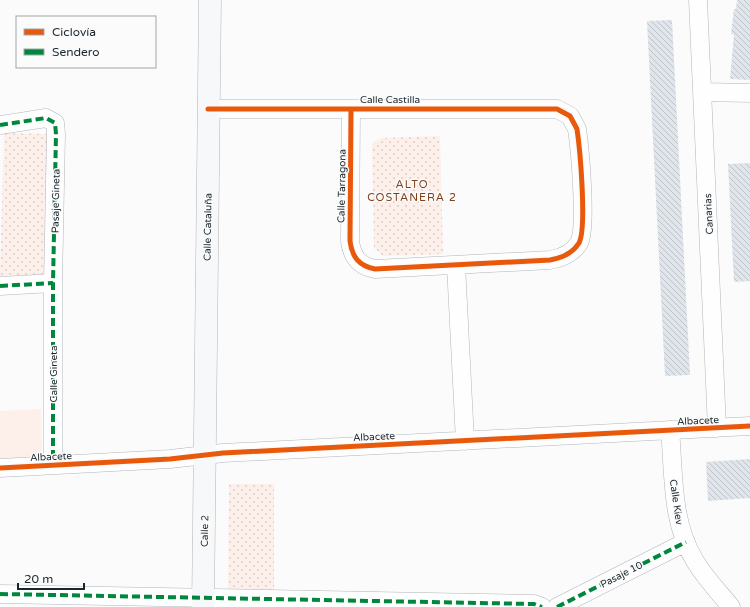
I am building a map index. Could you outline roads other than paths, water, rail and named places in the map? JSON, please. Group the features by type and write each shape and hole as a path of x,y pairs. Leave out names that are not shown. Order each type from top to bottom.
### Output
{"street":[{"name":"Calle Cataluña","path":"205,455 210,0"},
{"name":"Canarias","path":"698,0 717,428"},
{"path":"702,92 750,93"},
{"name":"Calle Castilla","path":"208,109 549,108 564,111 575,122 578,136 583,226 579,244 566,256 550,260 456,265"},
{"name":"Calle Tarragona","path":"351,109 350,241 353,255 357,261 368,268 375,269 456,265"},
{"name":"Pasaje Gineta","path":"0,125 46,118 55,123 53,283"},
{"path":"456,265 465,441"},
{"path":"0,286 53,283"},
{"name":"Calle Gineta","path":"53,283 53,465"},
{"name":"Albacete","path":"0,468 170,459 205,455 750,426"},
{"name":"Calle Kiev","path":"670,430 677,512 686,542 698,566 731,607"},
{"name":"Calle 2","path":"203,603 205,455"},
{"name":"Pasaje 10","path":"557,607 686,542"},
{"path":"0,594 203,603 534,604 542,607"}],"district":[{"name":"ALTO COSTANERA 2","path":"412,190"}]}
